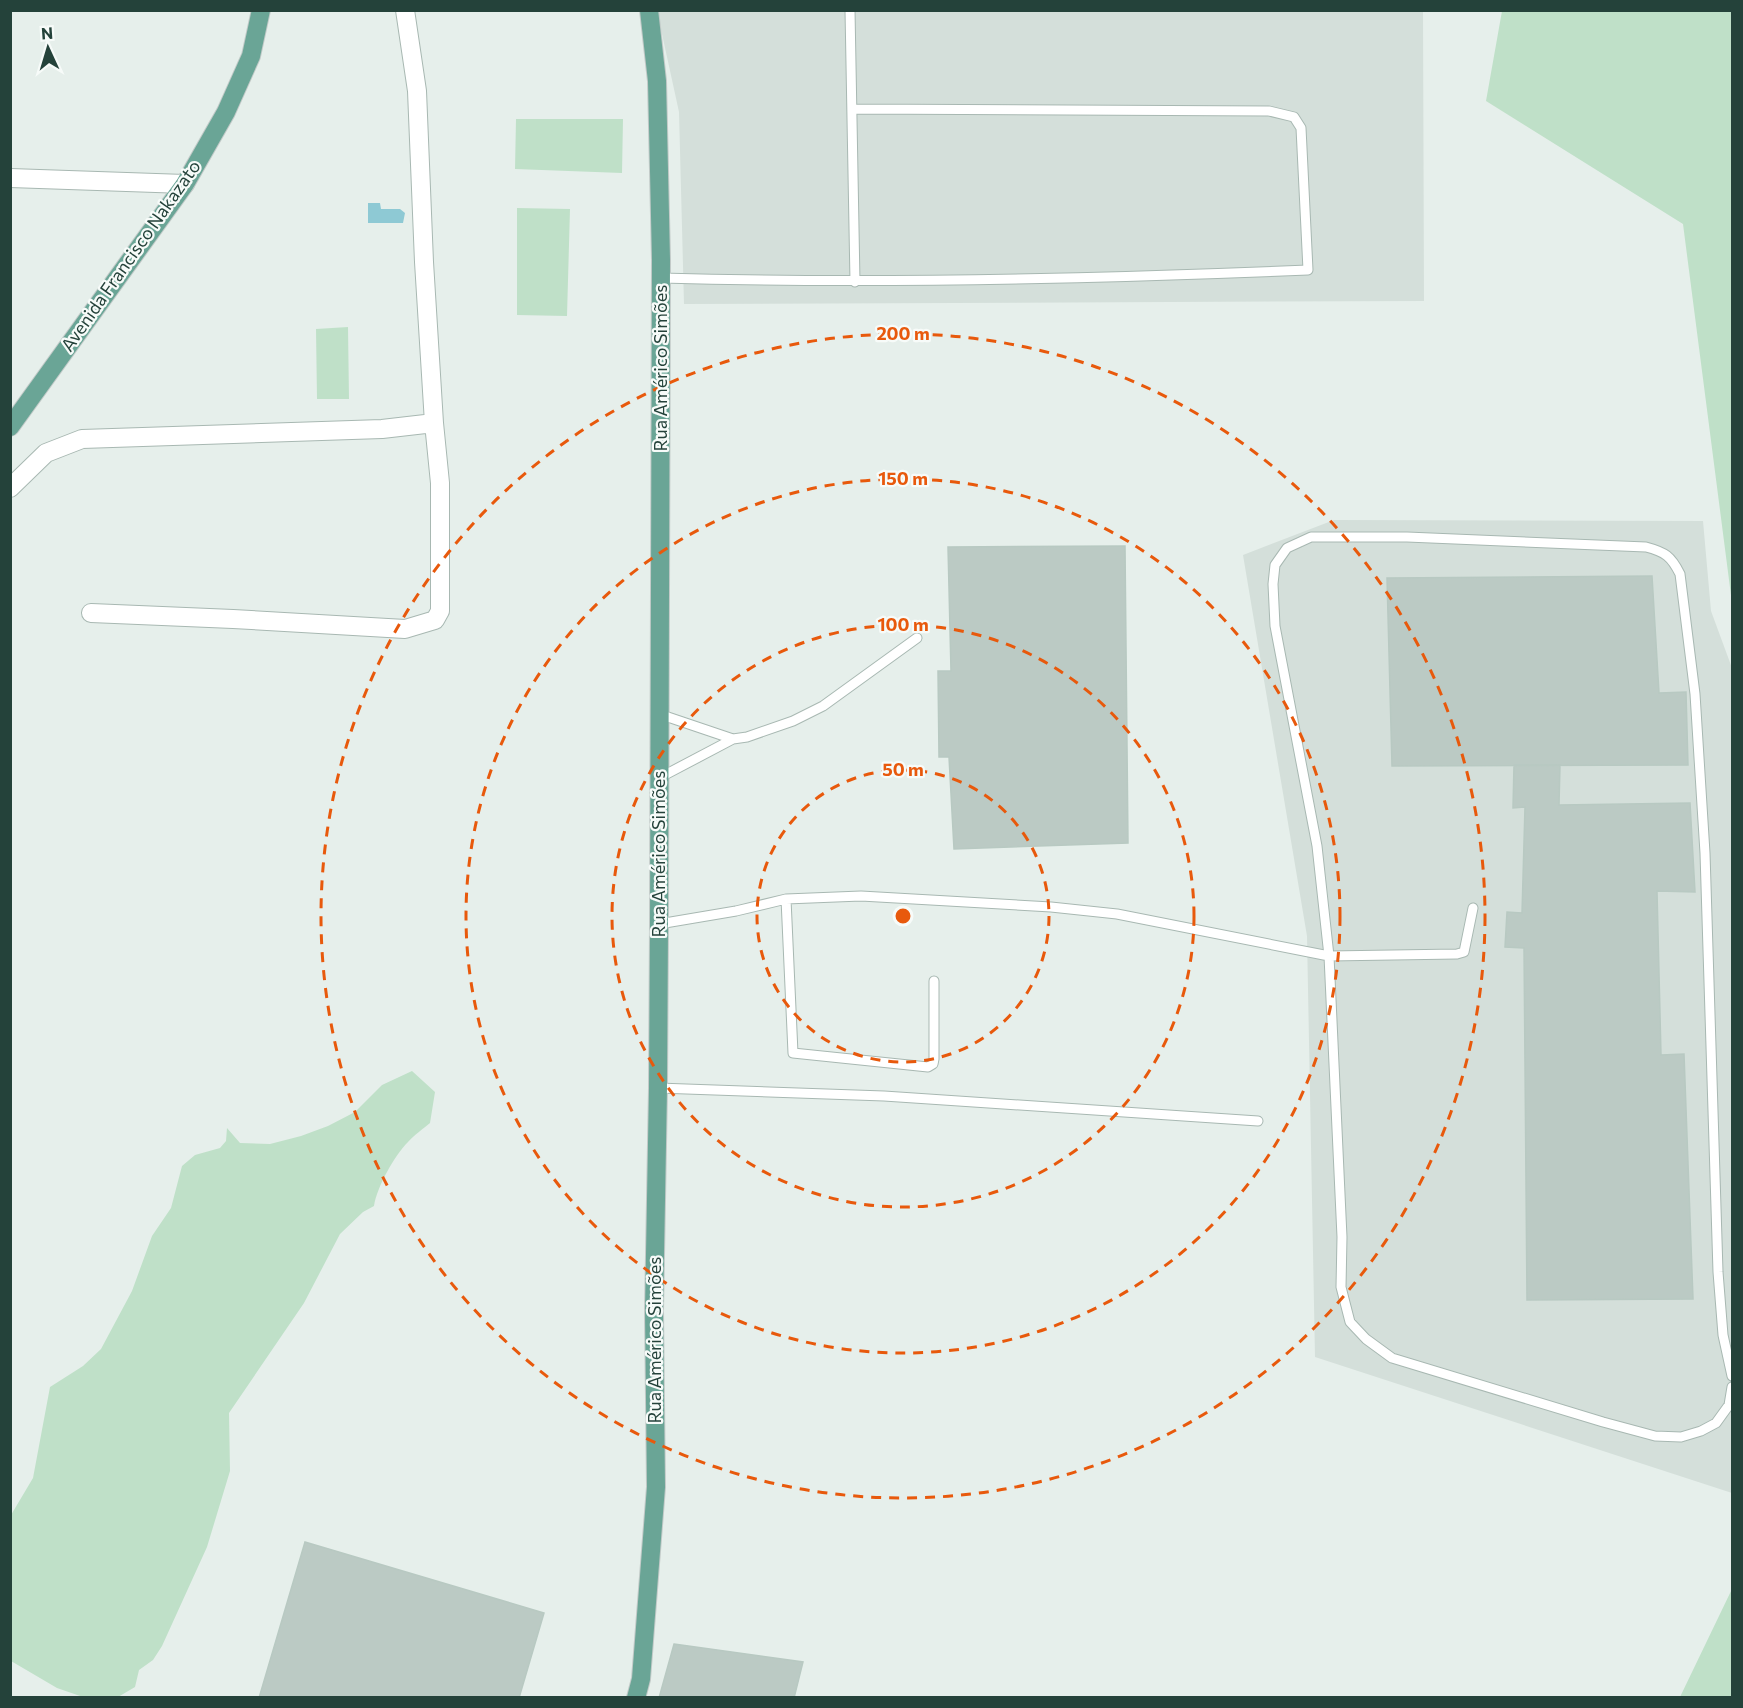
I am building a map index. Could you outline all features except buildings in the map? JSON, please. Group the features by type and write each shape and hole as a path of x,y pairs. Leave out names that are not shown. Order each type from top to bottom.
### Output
{"main road":[{"name":"Avenida Francisco Nakazato","path":"10,427 185,184 226,112 251,56 261,10"},
{"name":"Rua Américo Simões","path":"636,1698 641,1679 656,1487 654,1311 658,1088 662,278 657,81 648,10"}],"street":[{"path":"91,613 405,629 435,620 440,611 440,483 424,262 417,91 405,10"},
{"path":"10,178 185,184"},
{"path":"10,488 46,453 82,440 382,429 434,423"}],"lane":[{"path":"850,10 855,282"},
{"path":"662,278 855,282 1140,277 1308,270 1301,128 1294,117 1269,111 852,109"},
{"path":"1732,1376 1724,1335 1718,1272 1706,865 1695,694 1680,574 1676,565 1663,551 1646,547 1407,537 1311,537 1287,549 1275,565 1275,626 1317,846 1329,956 1342,1237 1341,1287 1350,1322 1366,1339 1392,1358 1655,1436 1681,1437 1701,1431 1716,1423 1729,1406 1732,1387"},
{"path":"659,778 733,740 794,721 823,706 916,638"},
{"path":"659,714 733,740"},
{"path":"659,924 736,911 786,899 861,896 1051,907 1117,914 1329,956 1445,954 1464,952 1473,908"},
{"path":"786,899 793,1053 928,1066 933,1064 934,981"},
{"path":"658,1088 884,1096 1258,1121"}],"shaded area":[{"path":"657,11 1423,11 1424,301 684,304 679,112"},
{"path":"1334,520 1703,521 1711,611 1732,668 1732,1493 1315,1357 1307,936 1243,555"}],"green space":[{"path":"1502,11 1732,11 1732,603 1683,224 1486,101"},
{"path":"516,119 623,119 622,173 515,169"},
{"path":"517,208 570,209 567,316 517,315"},
{"path":"348,327 349,399 317,399 316,329"},
{"path":"412,1071 435,1092 430,1123 410,1139 397,1155 382,1181 374,1206 363,1212 340,1234 304,1303 229,1413 230,1471 207,1547 162,1646 153,1660 139,1670 135,1687 118,1697 83,1697 57,1688 11,1661 11,1515 33,1478 50,1387 83,1366 101,1349 132,1291 152,1236 171,1208 182,1166 195,1155 220,1148 226,1141 227,1128 240,1143 270,1144 328,1126 355,1112 382,1085"},
{"path":"1732,1589 1732,1697 1680,1697"}],"water":[{"path":"368,203 380,203 381,209 400,209 405,213 403,223 368,223"}]}
